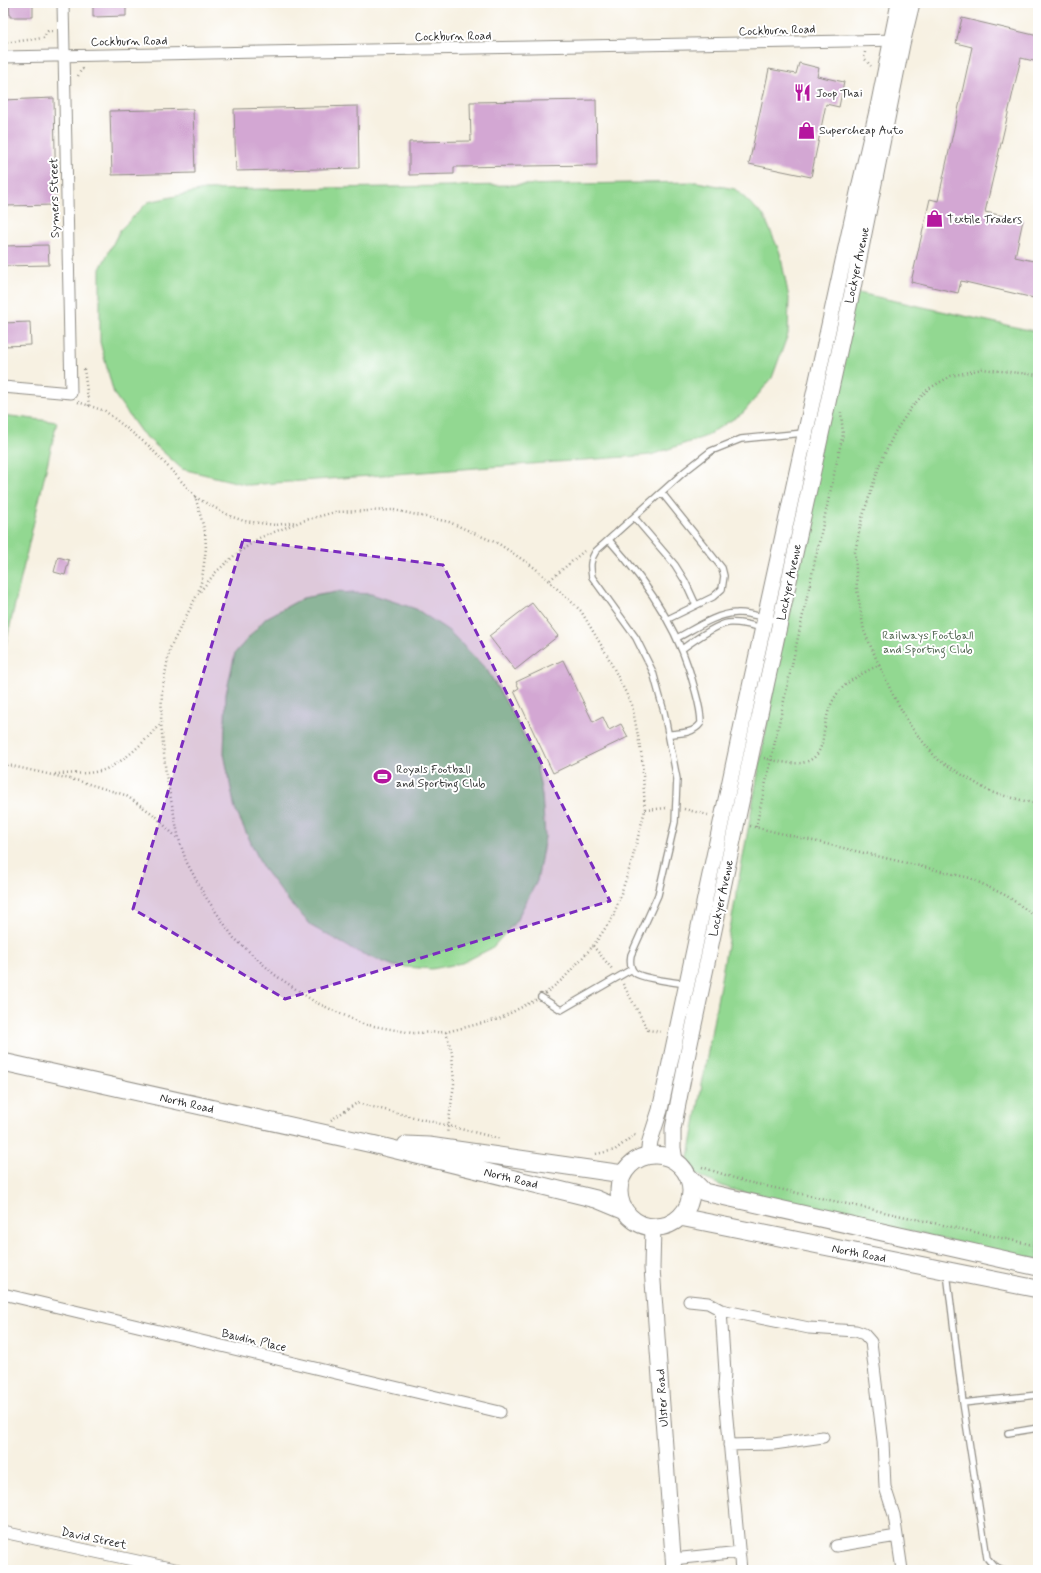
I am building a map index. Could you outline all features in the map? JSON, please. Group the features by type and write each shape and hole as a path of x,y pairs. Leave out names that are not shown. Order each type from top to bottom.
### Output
{"main road":[{"name":"Lockyer Avenue","path":"648,1155 650,1141 660,1110 722,819 853,288 897,40 899,3"},
{"name":"Lockyer Avenue","path":"675,1161 673,1129 751,754 771,625 806,433 897,40 912,3"},
{"name":"North Road","path":"3,1062 372,1144 596,1199 625,1211"},
{"name":"North Road","path":"372,1144 429,1146 623,1174"},
{"path":"648,1155 658,1155 675,1161 688,1176 691,1193 685,1210 680,1217 668,1225 653,1227 637,1222 625,1211 620,1202 618,1193 619,1183 623,1174 629,1165 648,1155"},
{"name":"North Road","path":"688,1176 704,1192 1038,1267"},
{"name":"North Road","path":"680,1217 1038,1289"},
{"name":"Ulster Road","path":"653,1227 652,1268 674,1564"}],"street":[{"name":"Symers Street","path":"63,3 71,393"},
{"name":"Cockburn Road","path":"3,57 897,40"},
{"path":"3,387 71,393"},
{"name":"Baudin Place","path":"3,1294 500,1412"},
{"path":"689,1300 708,1304 721,1310 809,1328 856,1331 864,1334 871,1342 883,1441 885,1487 894,1515 902,1570"},
{"path":"721,1310 725,1372 724,1386 740,1552 740,1570"},
{"path":"729,1445 774,1444 823,1437"},
{"name":"David Street","path":"3,1532 179,1570"},
{"path":"836,1546 897,1536"},
{"path":"674,1564 740,1552"}],"lane":[{"path":"702,988 652,979 635,974 630,963 631,956 658,894 675,822 677,779 669,734 653,672 644,651 624,619 592,577 590,565 592,557 596,551 684,472 711,451 741,440 806,433"},
{"path":"662,492 722,568 724,576 722,589 713,596 668,619"},
{"path":"634,517 675,565 685,581 696,605"},
{"path":"609,540 628,561 668,619 692,675 701,723 697,728 689,732 669,734"},
{"path":"677,638 711,619 722,615 738,613 771,625"},
{"path":"682,649 701,636 726,624 743,623 771,625"},
{"path":"542,996 561,1010 632,969"},
{"path":"946,1271 963,1403 987,1558 994,1566 1003,1570"},
{"path":"963,1403 1038,1395"},
{"path":"1008,1433 1038,1428"}],"path":[{"path":"78,80 78,74 81,70 85,68 92,68 91,55"},
{"path":"864,58 873,68"},
{"path":"83,363 89,406"},
{"path":"1032,803 990,792 938,759 911,727 892,693 864,631 857,589 855,552 862,518 880,464 895,432 911,408 928,389 951,376 982,369 1038,375"},
{"path":"71,393 78,402 105,411 149,446 195,496 230,516 244,521 276,525 302,521"},
{"path":"756,828 843,434 841,407"},
{"path":"195,496 205,532 206,548 202,579 197,595 170,648 162,691 161,723 166,776 179,839 186,861 205,896 234,938 275,975 315,1002 363,1024 412,1033 446,1032 499,1019 542,996 564,978 593,946 613,917 631,864 645,810 642,757 632,705 607,655 581,611 536,568 499,544 449,522 394,510 335,512 302,521 259,538 235,555 216,572 197,595"},
{"path":"550,580 585,550"},
{"path":"751,754 798,764 813,759 819,751 828,712 835,697 860,674 879,665"},
{"path":"52,775 106,769 123,759 141,745 161,723"},
{"path":"3,764 79,781 125,795 153,814 179,839"},
{"path":"645,810 676,807 722,819"},
{"path":"737,823 970,878 1006,896 1038,918"},
{"path":"593,946 618,976 648,1030 664,1033"},
{"path":"445,1148 454,1084 452,1053 446,1032"}],"highlighted area":[{"path":"243,540 443,565 610,901 285,999 133,909"}],"green space":[{"path":"697,182 735,189 764,216 780,253 789,298 788,334 772,378 743,413 704,437 651,455 248,485 182,469 141,432 114,394 100,342 100,269 120,230 148,202 204,190"},
{"name":"Railways Football and Sporting Club","path":"845,290 1038,332 1038,1260 937,1238 730,1189 705,1179 687,1168"},
{"path":"3,415 57,422 3,656"},
{"name":"Royals Football and Sporting Club","path":"336,592 371,594 416,609 449,631 487,670 514,716 535,757 542,795 545,837 537,881 516,921 492,948 462,963 432,969 394,966 358,952 313,927 291,904 263,868 235,809 224,753 226,694 235,653 266,618 303,598"}],"building":[{"path":"9,3 33,3 33,17 10,17"},
{"path":"100,3 126,3 126,16 93,17 93,5 100,5"},
{"path":"962,18 1038,36 1038,62 1021,58 985,212 1023,220 1015,257 1038,262 1038,299 961,281 958,293 911,282 930,199 938,201 972,47 956,43"},
{"path":"799,63 819,68 817,76 844,82 839,107 826,104 811,177 749,164 769,69 796,74"},
{"path":"54,98 56,205 3,206 3,100"},
{"path":"596,100 597,165 454,167 454,174 409,175 409,142 471,141 470,102"},
{"path":"358,106 359,168 236,171 234,109"},
{"path":"193,109 195,173 112,175 110,111"},
{"path":"48,245 49,265 3,266 3,246"},
{"path":"30,322 31,345 3,346 3,323"},
{"path":"58,557 69,560 65,575 54,572"},
{"path":"532,603 558,636 515,670 489,636"},
{"path":"563,660 593,722 603,717 609,730 621,724 628,737 553,773 514,691 519,688 516,682"}],"place":[{"name":"Joop Thai","path":"803,93"},
{"name":"Supercheap Auto","path":"806,130"},
{"name":"Textile Traders","path":"934,219"},
{"name":"Royals Football and Sporting Club","path":"383,776"}]}
